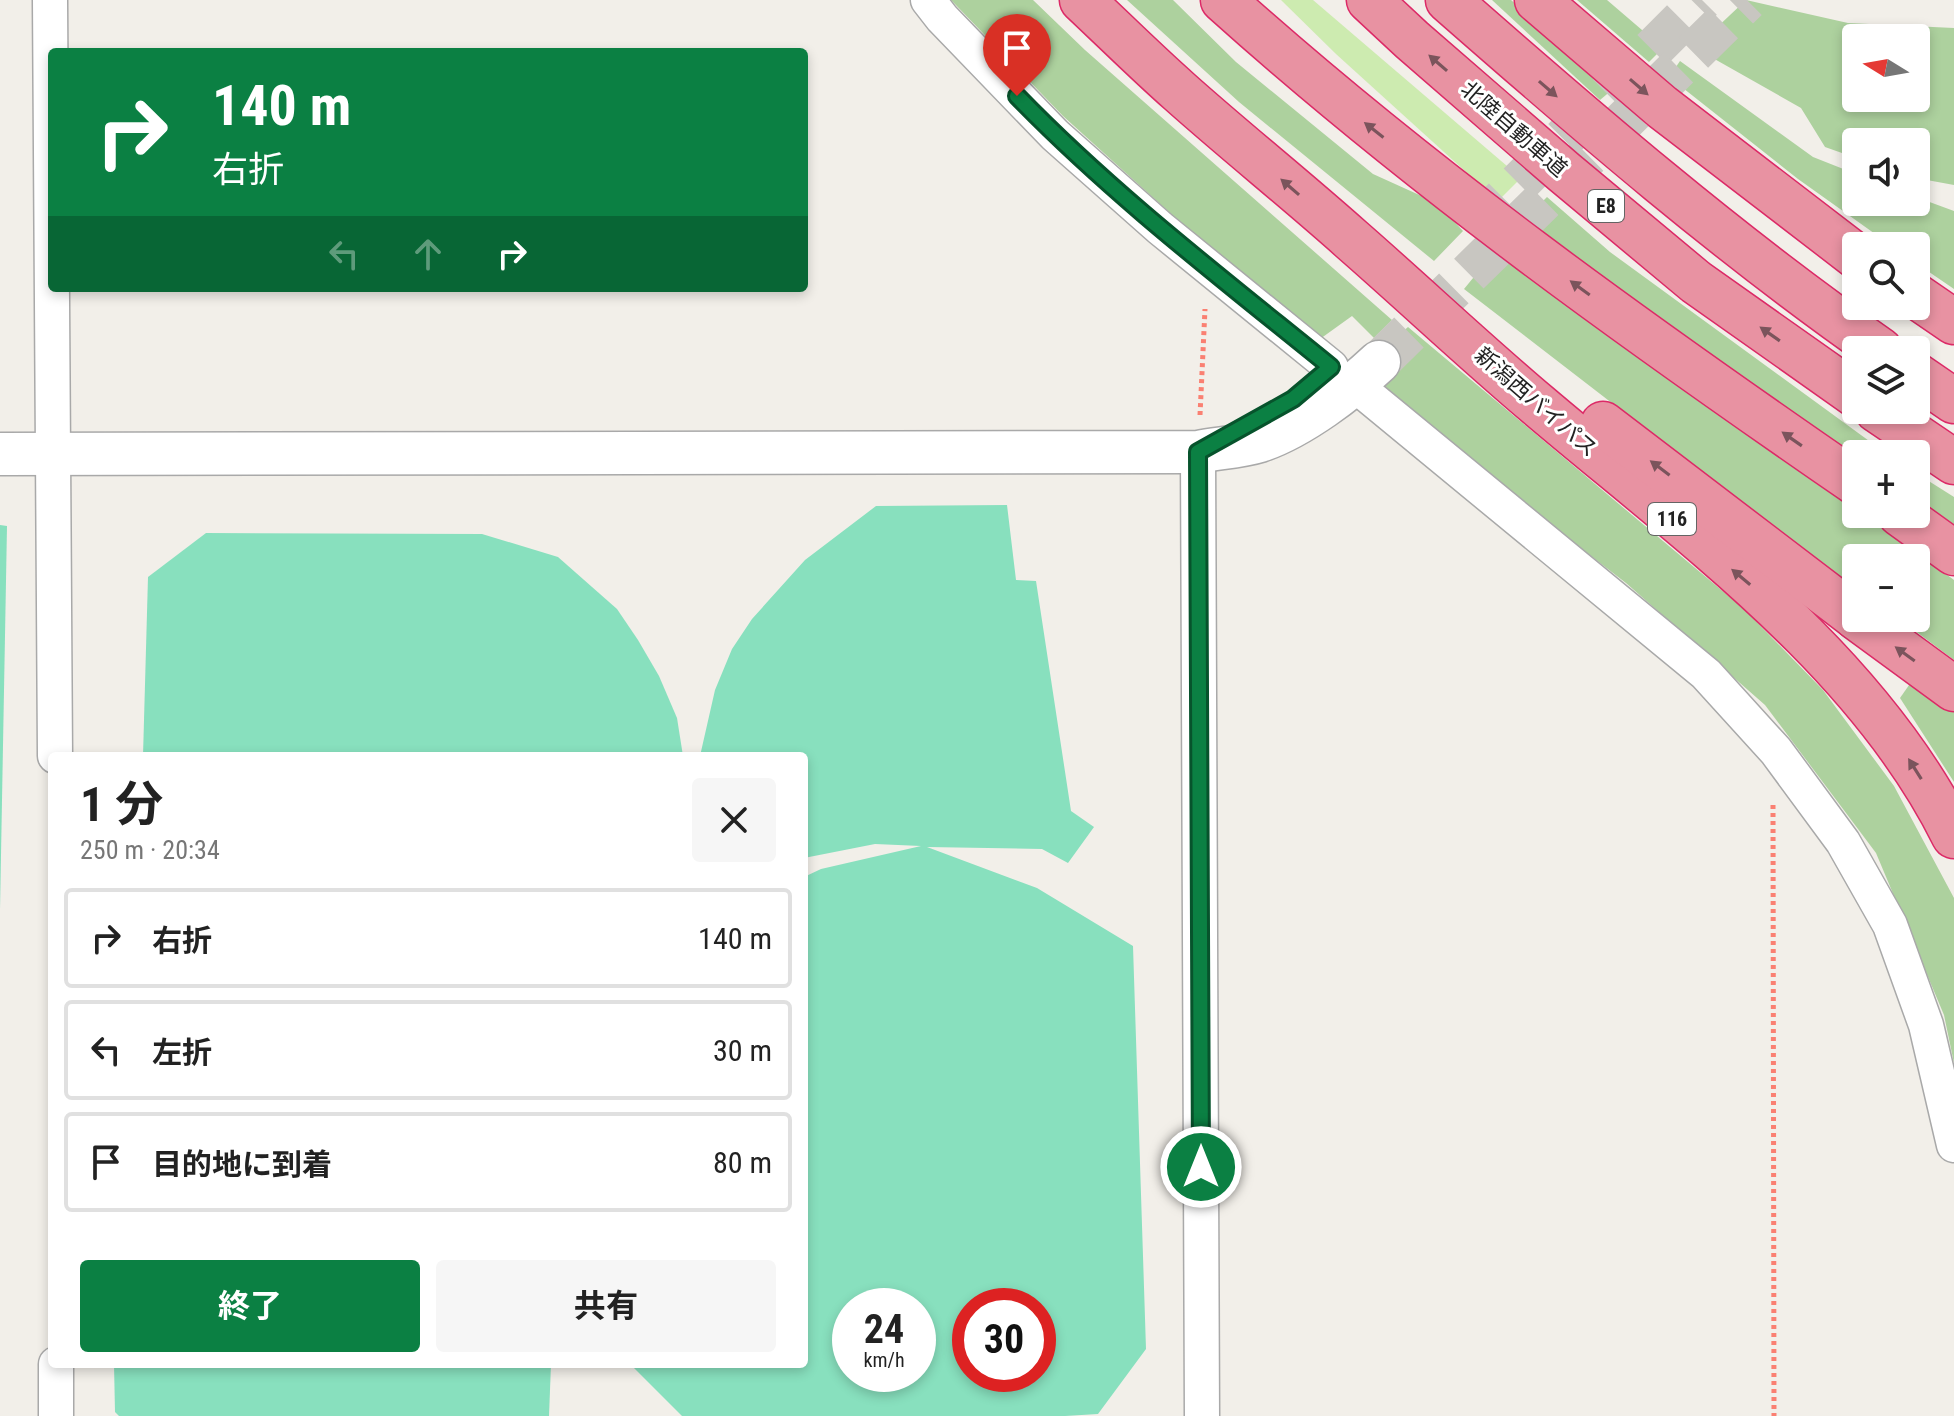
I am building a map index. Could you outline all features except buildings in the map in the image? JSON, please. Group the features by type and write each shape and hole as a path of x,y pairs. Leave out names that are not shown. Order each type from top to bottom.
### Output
{"highway":[{"name":"新潟西バイパス","path":"1082,0 1179,91 1534,402 1754,588 1854,689 1900,744 1941,809 1954,836"},
{"path":"1223,0 1343,106 1521,244 1700,376 1842,473"},
{"name":"北陸自動車道","path":"1369,0 1564,172 1696,282 1842,385"},
{"name":"E8","path":"1448,0 1570,108 1811,302 1860,336"},
{"path":"1537,0 1662,107 1842,245"},
{"path":"1349,237 1538,374 1842,606"},
{"path":"1930,306 1954,322"},
{"path":"1930,385 1954,401"},
{"path":"1898,424 1954,462"},
{"path":"1919,528 1954,553"},
{"path":"1877,632 1954,689"}],"street":[{"path":"50,0 50,48"},
{"path":"928,0 1055,135 1208,267 1358,363 1706,674 1776,751 1843,842 1890,925 1926,1025 1954,1145"},
{"path":"51,292 55,752"},
{"path":"0,454 1198,452 1260,441 1310,416 1358,363"},
{"path":"1198,452 1202,1416"},
{"path":"56,1368 56,1416"}],"path":[{"path":"1198,452 1208,267"},
{"path":"1774,1416 1773,800 1776,751"}],"green space":[{"path":"951,0 1033,0 1085,50 1392,320 1374,338 1352,316 1320,339 1233,270 1063,116"},
{"path":"1127,0 1173,0 1236,62 1373,174 1437,203 1463,231 1434,261 1239,102"},
{"path":"1281,0 1313,0 1521,178 1498,201"},
{"path":"1492,0 1511,0 1613,89 1600,100"},
{"path":"1577,0 1607,0 1663,48 1649,62"},
{"path":"1746,0 1848,23 1869,24 1842,24 1842,112 1930,112 1930,27 1954,28 1954,185 1930,181 1930,128 1842,128 1842,153 1825,147 1801,108 1695,48"},
{"path":"1680,61 1813,157 1842,168 1842,210 1798,179 1669,77"},
{"path":"1547,197 1610,252 1868,440 1842,440 1842,457 1522,222"},
{"path":"1930,202 1954,211 1954,289 1930,273 1930,232 1872,232 1850,216 1930,216"},
{"path":"1501,244 1664,371 1842,497 1842,528 1885,528 1906,544 1842,544 1842,578 1464,289"},
{"path":"1408,327 1744,609 1823,690 1894,786 1954,898 1954,1063 1944,1015 1876,853 1765,705 1626,583 1372,387 1384,348"},
{"path":"1930,482 1954,497 1954,537 1930,520"},
{"path":"1007,505 1016,580 1036,581 1071,811 1094,827 1068,863 1042,849 927,847 1037,888 1133,946 1146,1349 1098,1414 682,1416 634,1368 808,1368 808,875 821,869 921,846 875,844 808,857 808,752 701,752 715,690 732,649 752,619 805,560 876,506"},
{"path":"0,525 7,526 0,910"},
{"path":"206,533 482,534 558,557 617,609 638,640 659,676 677,718 682,752 143,752 148,577"},
{"path":"1930,562 1954,580 1954,660 1917,632 1930,632"},
{"path":"1914,678 1954,706 1954,782 1900,698"},
{"path":"114,1368 551,1368 549,1416 119,1416 115,1412"}],"tunnel":[{"path":"1474,228 1702,0"},
{"path":"1379,362 1747,0"}],"route":[{"path":"1017,96 1055,135 1160,228 1331,367 1293,399 1198,452 1201,1167"}]}
